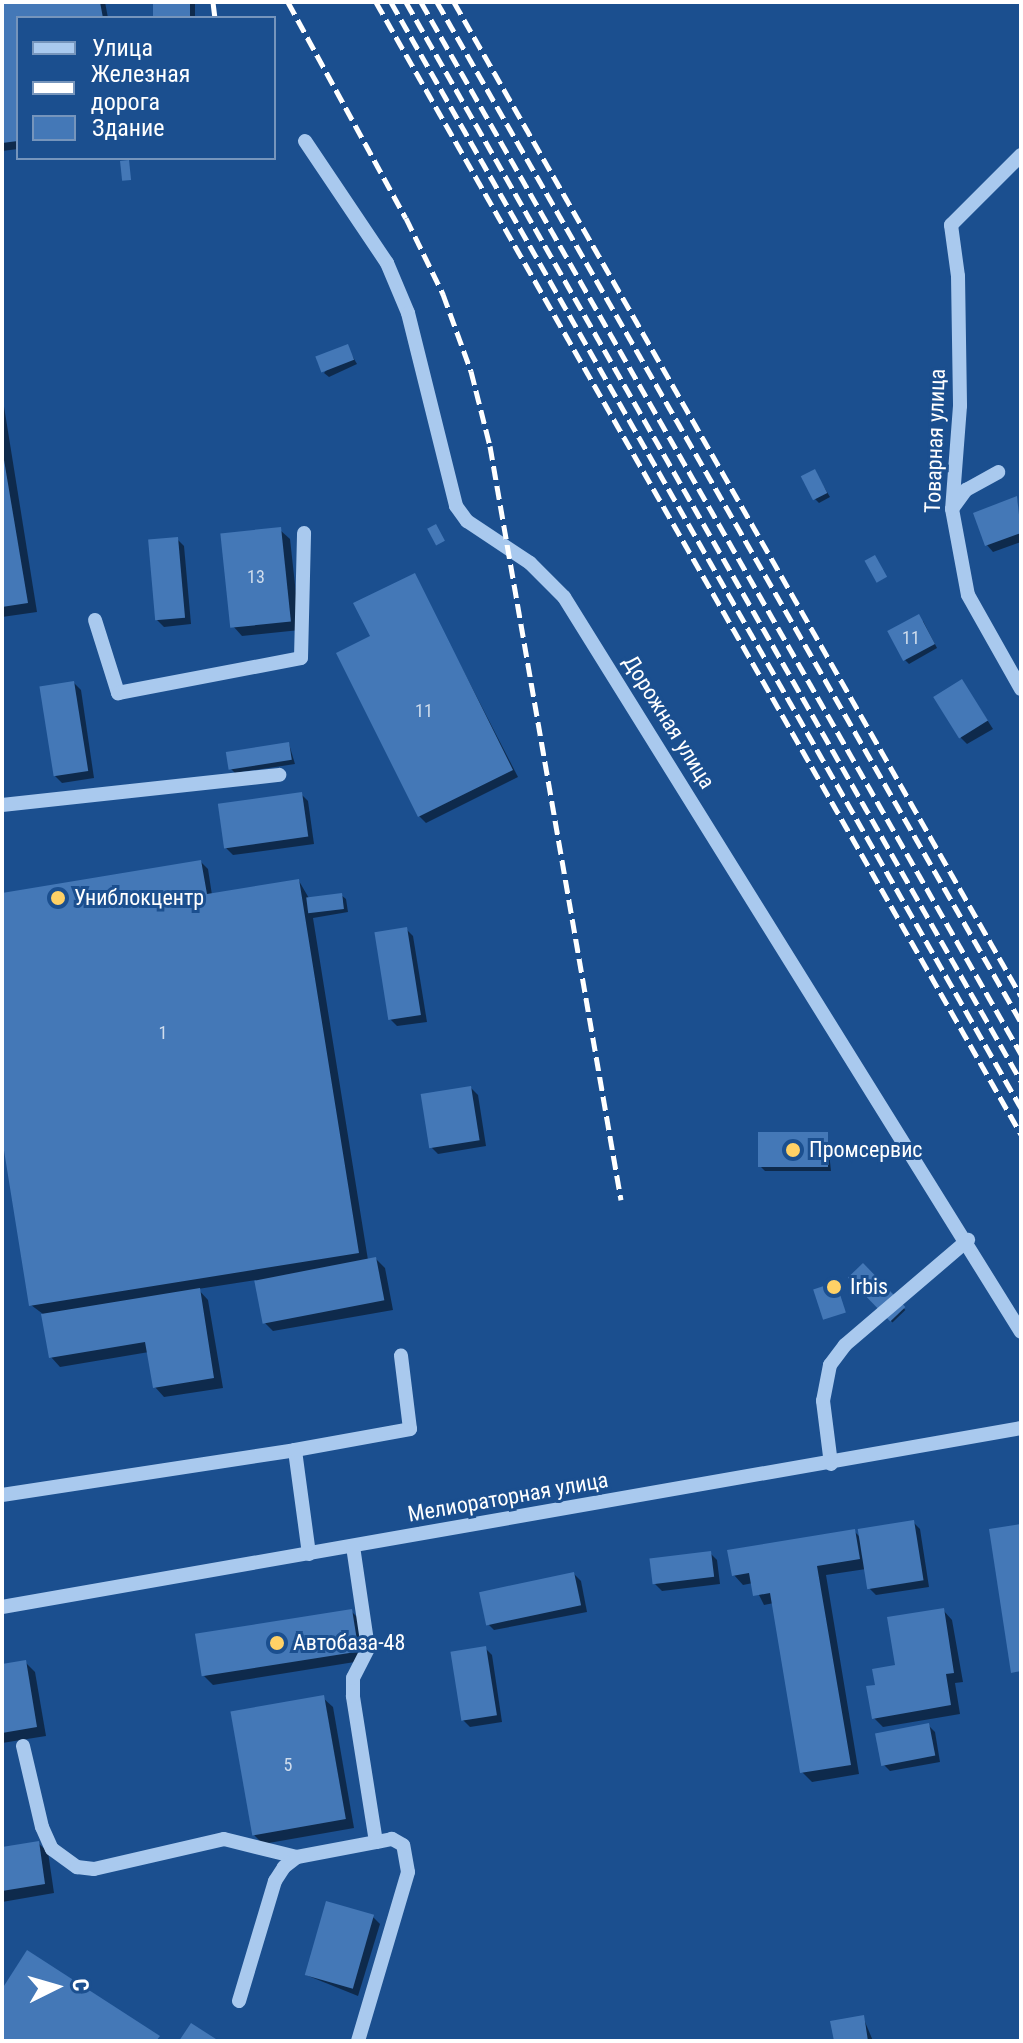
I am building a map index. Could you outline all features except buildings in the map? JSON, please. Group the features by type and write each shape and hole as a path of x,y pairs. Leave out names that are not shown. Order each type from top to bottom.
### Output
{"street":[{"name":"Дорожная улица","path":"305,141 387,263 408,313 456,506 467,521 530,563 564,597 968,1240 1021,1332"},
{"name":"Товарная улица","path":"1021,155 951,225 958,276 960,406 952,509 968,595 1021,689"},
{"path":"952,509 966,490 998,472"},
{"path":"95,620 118,693 301,658 304,533"},
{"path":"2,805 279,775"},
{"path":"831,1464 823,1401 830,1365 845,1345 968,1240"},
{"path":"2,1495 410,1429 401,1356"},
{"name":"Мелиораторная улица","path":"2,1607 831,1464 1021,1428"},
{"path":"295,1450 309,1554"},
{"path":"353,1546 368,1648 353,1678 353,1696 376,1842"},
{"path":"23,1746 42,1827 52,1849 77,1867 94,1869 224,1839 297,1857 392,1839 403,1845 408,1872 358,2041"},
{"path":"239,2001 275,1881 297,1857"}],"railway":[{"path":"213,2 215,16"},
{"path":"288,2 406,218 443,294 471,371 490,446 621,1200"},
{"path":"376,2 1021,1134"},
{"path":"391,2 1021,1108"},
{"path":"406,2 1021,1081"},
{"path":"421,2 1021,1054"},
{"path":"437,2 1021,1022"},
{"path":"454,2 1021,996"}],"place":[{"name":"Униблокцентр","path":"58,898"},
{"name":"Промсервис","path":"793,1150"},
{"name":"Irbis","path":"834,1287"},
{"name":"Автобаза-48","path":"277,1643"}]}
